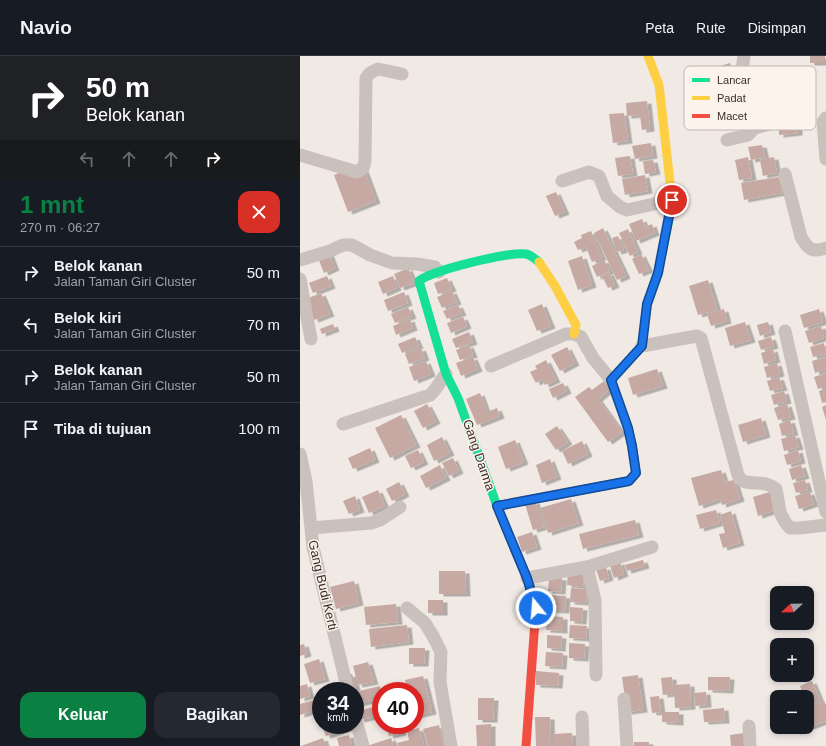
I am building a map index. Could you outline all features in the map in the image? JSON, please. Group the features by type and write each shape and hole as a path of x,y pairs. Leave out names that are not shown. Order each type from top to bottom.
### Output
{"street":[{"path":"611,380 642,346 647,304 658,273 672,200 659,84 648,56"},
{"path":"743,66 744,56"},
{"path":"300,155 356,172 363,168 365,162 366,78 370,73 378,69 402,74"},
{"path":"826,118 823,122 826,158"},
{"path":"727,140 748,135 751,130"},
{"path":"562,181 589,172 599,176 607,196 620,207 627,210 672,200"},
{"path":"785,174 801,237 812,249 817,251 826,248"},
{"path":"300,260 330,251 343,245 352,245 370,255 392,263 417,264 435,267 438,272 488,258 514,253 528,254 546,270 576,325 574,334"},
{"name":"Gang Darma","path":"438,272 423,277 419,281 419,284 446,374 458,398 497,506 527,578 536,608 526,746"},
{"path":"300,279 311,339"},
{"path":"785,331 826,512"},
{"path":"491,366 566,334 574,334 583,339 593,358 611,380 628,428 636,473 629,481 497,506"},
{"path":"642,346 697,336 701,338 738,475 742,481 755,484 770,484 776,488 779,512 782,520 790,528 826,525"},
{"path":"343,424 430,395 446,374"},
{"name":"Gang Budi Kerti","path":"300,454 306,481 307,531 346,682"},
{"path":"307,531 371,523 380,520 400,507"},
{"path":"527,578 588,567 652,547"},
{"path":"588,567 595,600 596,675"},
{"path":"408,608 425,623 441,652 440,682 451,746"},
{"path":"624,699 627,746"},
{"path":"582,717 583,746"},
{"path":"749,726 750,746"},
{"path":"360,734 363,746"}],"building":[{"path":"810,56 825,56 825,63 810,63"},
{"path":"730,63 731,66 720,66"},
{"path":"647,101 650,129 642,130 640,115 627,116 626,103"},
{"path":"624,113 628,141 613,143 609,114"},
{"path":"779,130 798,130 798,133 779,135"},
{"path":"651,143 653,156 635,159 632,146"},
{"path":"762,145 765,157 751,160 748,147"},
{"path":"630,156 633,174 618,176 615,158"},
{"path":"748,157 752,178 739,180 735,160"},
{"path":"774,157 777,173 763,176 760,160"},
{"path":"653,160 656,172 645,174 643,161"},
{"path":"362,164 376,201 348,212 334,175"},
{"path":"645,175 648,191 625,195 622,179"},
{"path":"779,177 782,193 744,200 741,183"},
{"path":"556,192 565,212 555,216 546,196"},
{"path":"642,219 645,227 652,224 655,233 636,241 629,224"},
{"path":"603,228 626,276 617,280 594,233"},
{"path":"628,229 638,252 630,256 619,233"},
{"path":"591,231 602,258 592,262 586,247 578,250 574,242 582,238 581,235"},
{"path":"618,236 624,250 617,252 612,238"},
{"path":"329,253 335,268 324,273 318,258"},
{"path":"641,254 649,270 639,274 632,259"},
{"path":"582,256 592,285 578,290 568,261"},
{"path":"604,260 610,271 597,277 592,266"},
{"path":"408,268 414,283 400,288 394,274"},
{"path":"609,272 615,285 608,288 602,276"},
{"path":"327,276 331,286 313,293 309,283"},
{"path":"393,276 397,288 383,294 378,282"},
{"path":"447,278 452,289 438,294 434,283"},
{"path":"708,280 717,309 698,315 689,286"},
{"path":"452,291 457,302 442,308 437,297"},
{"path":"404,292 408,303 388,311 384,300"},
{"path":"321,293 330,314 314,320 306,299"},
{"path":"542,304 551,326 537,331 528,310"},
{"path":"458,305 462,313 447,319 443,311"},
{"path":"408,307 412,316 395,323 391,314"},
{"path":"724,309 727,321 711,326 707,314"},
{"path":"819,309 823,322 804,328 800,315"},
{"path":"463,317 467,326 451,333 447,323"},
{"path":"410,319 413,328 396,335 393,326"},
{"path":"745,322 751,340 730,346 725,328"},
{"path":"768,322 771,332 760,336 757,325"},
{"path":"333,324 335,329 322,334 320,329"},
{"path":"821,326 824,338 809,343 805,331"},
{"path":"469,332 473,342 456,348 452,339"},
{"path":"415,337 419,346 402,353 398,344"},
{"path":"771,337 774,346 761,350 758,341"},
{"path":"824,343 826,354 813,357 810,347"},
{"path":"469,345 473,355 460,360 456,350"},
{"path":"567,347 575,363 560,371 551,355"},
{"path":"421,348 425,358 409,364 405,354"},
{"path":"773,349 776,360 764,364 761,353"},
{"path":"473,357 478,369 461,376 456,363"},
{"path":"826,357 826,369 815,373 812,361"},
{"path":"546,360 556,380 545,385 542,379 536,383 530,372 537,369 535,366"},
{"path":"426,361 431,374 414,381 409,367"},
{"path":"777,363 780,374 767,378 764,367"},
{"path":"657,369 663,386 633,395 628,378"},
{"path":"826,373 826,386 818,389 814,377"},
{"path":"779,377 783,388 770,391 767,381"},
{"path":"604,381 610,389 598,399 622,432 608,442 575,397 589,387 592,390"},
{"path":"563,383 567,391 553,398 549,389"},
{"path":"826,389 826,402 822,403 819,391"},
{"path":"784,391 787,401 774,405 771,395"},
{"path":"480,393 487,412 497,408 500,416 477,425 466,399"},
{"path":"427,404 436,421 423,428 414,411"},
{"path":"787,404 791,417 778,420 774,408"},
{"path":"826,405 826,420 822,407"},
{"path":"401,415 416,445 390,458 375,428"},
{"path":"761,418 766,435 743,442 738,425"},
{"path":"790,420 794,433 782,436 779,424"},
{"path":"557,426 568,442 556,450 545,434"},
{"path":"795,435 799,447 784,451 781,439"},
{"path":"442,437 450,453 434,461 427,445"},
{"path":"515,440 524,462 506,469 498,447"},
{"path":"582,441 588,454 568,464 562,451"},
{"path":"370,448 375,460 353,469 348,458"},
{"path":"418,450 424,462 411,468 405,456"},
{"path":"798,450 801,461 787,465 784,455"},
{"path":"453,458 459,471 449,476 442,463"},
{"path":"550,459 557,477 542,483 536,465"},
{"path":"440,465 446,478 426,488 420,476"},
{"path":"801,465 805,476 792,480 789,469"},
{"path":"721,470 725,482 734,480 740,499 722,505 720,499 699,506 691,478"},
{"path":"805,480 808,490 796,493 793,483"},
{"path":"399,482 405,494 392,501 386,489"},
{"path":"378,490 385,506 369,513 362,497"},
{"path":"770,492 776,510 758,516 753,497"},
{"path":"810,492 814,504 799,509 795,496"},
{"path":"355,496 360,510 349,514 343,501"},
{"path":"571,499 579,523 548,533 540,508"},
{"path":"535,501 544,527 533,530 525,504"},
{"path":"716,510 720,523 700,529 696,515"},
{"path":"731,511 740,543 723,548 719,534 725,533 720,515"},
{"path":"635,520 639,535 583,549 579,534"},
{"path":"532,532 537,547 522,552 517,537"},
{"path":"643,560 645,566 627,571 625,565"},
{"path":"620,562 624,574 614,578 610,565"},
{"path":"606,567 609,578 600,581 596,569"},
{"path":"439,571 465,571 466,594 439,594"},
{"path":"568,572 584,574 583,587 567,585"},
{"path":"549,577 562,578 561,592 548,591"},
{"path":"354,581 359,603 336,609 330,587"},
{"path":"571,588 587,589 586,603 570,602"},
{"path":"549,595 566,596 565,611 548,610"},
{"path":"428,600 443,600 443,613 428,613"},
{"path":"396,604 398,622 366,625 364,607"},
{"path":"570,607 583,608 582,622 570,621"},
{"path":"547,616 563,617 563,631 546,630"},
{"path":"407,625 409,642 371,647 369,629"},
{"path":"570,625 587,626 586,639 569,638"},
{"path":"547,635 562,636 561,649 547,648"},
{"path":"569,643 585,644 584,659 569,658"},
{"path":"304,644 307,654 300,656 300,645"},
{"path":"409,648 425,648 424,664 409,664"},
{"path":"546,652 563,653 562,667 545,666"},
{"path":"319,659 325,679 310,683 304,664"},
{"path":"368,662 374,682 364,684 364,682 357,682 353,666"},
{"path":"536,671 559,673 558,686 536,685"},
{"path":"352,674 354,682 348,682 346,675"},
{"path":"638,675 643,710 627,712 622,677"},
{"path":"423,676 432,712 424,714 424,682 406,682 405,680"},
{"path":"672,677 673,694 663,695 661,678"},
{"path":"708,677 730,677 729,691 708,690"},
{"path":"812,682 820,700 814,702 814,690 801,690 800,686"},
{"path":"307,684 310,696 300,699 300,686"},
{"path":"690,684 691,707 675,708 674,685"},
{"path":"372,688 372,700 364,702 364,690"},
{"path":"706,692 707,705 695,706 694,693"},
{"path":"659,696 661,712 652,713 650,697"},
{"path":"478,698 494,698 493,720 478,720"},
{"path":"312,701 312,711 300,715 300,704"},
{"path":"824,701 826,705 826,721 814,725 814,705"},
{"path":"372,707 372,717 364,719 364,709"},
{"path":"724,708 725,721 704,722 703,710"},
{"path":"662,712 679,712 679,723 662,722"},
{"path":"535,717 550,717 551,746 536,746"},
{"path":"491,724 491,746 477,746 476,725"},
{"path":"439,725 444,746 428,746 424,729"},
{"path":"572,733 573,746 553,746 553,734"},
{"path":"744,733 745,746 731,746 730,735"},
{"path":"408,734 421,734 424,746 398,746 397,743 409,740"},
{"path":"349,735 352,746 339,746 337,738"},
{"path":"323,738 326,746 301,746"},
{"path":"391,738 394,746 367,746"},
{"path":"634,742 649,742 649,746 634,746"}],"traffic: fast":[{"path":"632,444 611,380 642,346 647,304 658,273 669,219"},
{"path":"515,550 497,506 458,398 446,374 419,281 453,267 504,256 526,254 539,262"}],"traffic: slow":[{"path":"648,56 659,85 672,200 669,219"},
{"path":"539,262 555,286 576,325 574,334"}],"traffic: jam":[{"path":"497,506 629,481 636,473 632,444"},
{"path":"515,550 527,578 536,607 526,746"}],"route":[{"path":"536,608 527,578 497,506 629,481 636,473 628,428 611,380 642,346 647,304 658,273 672,200"}]}
